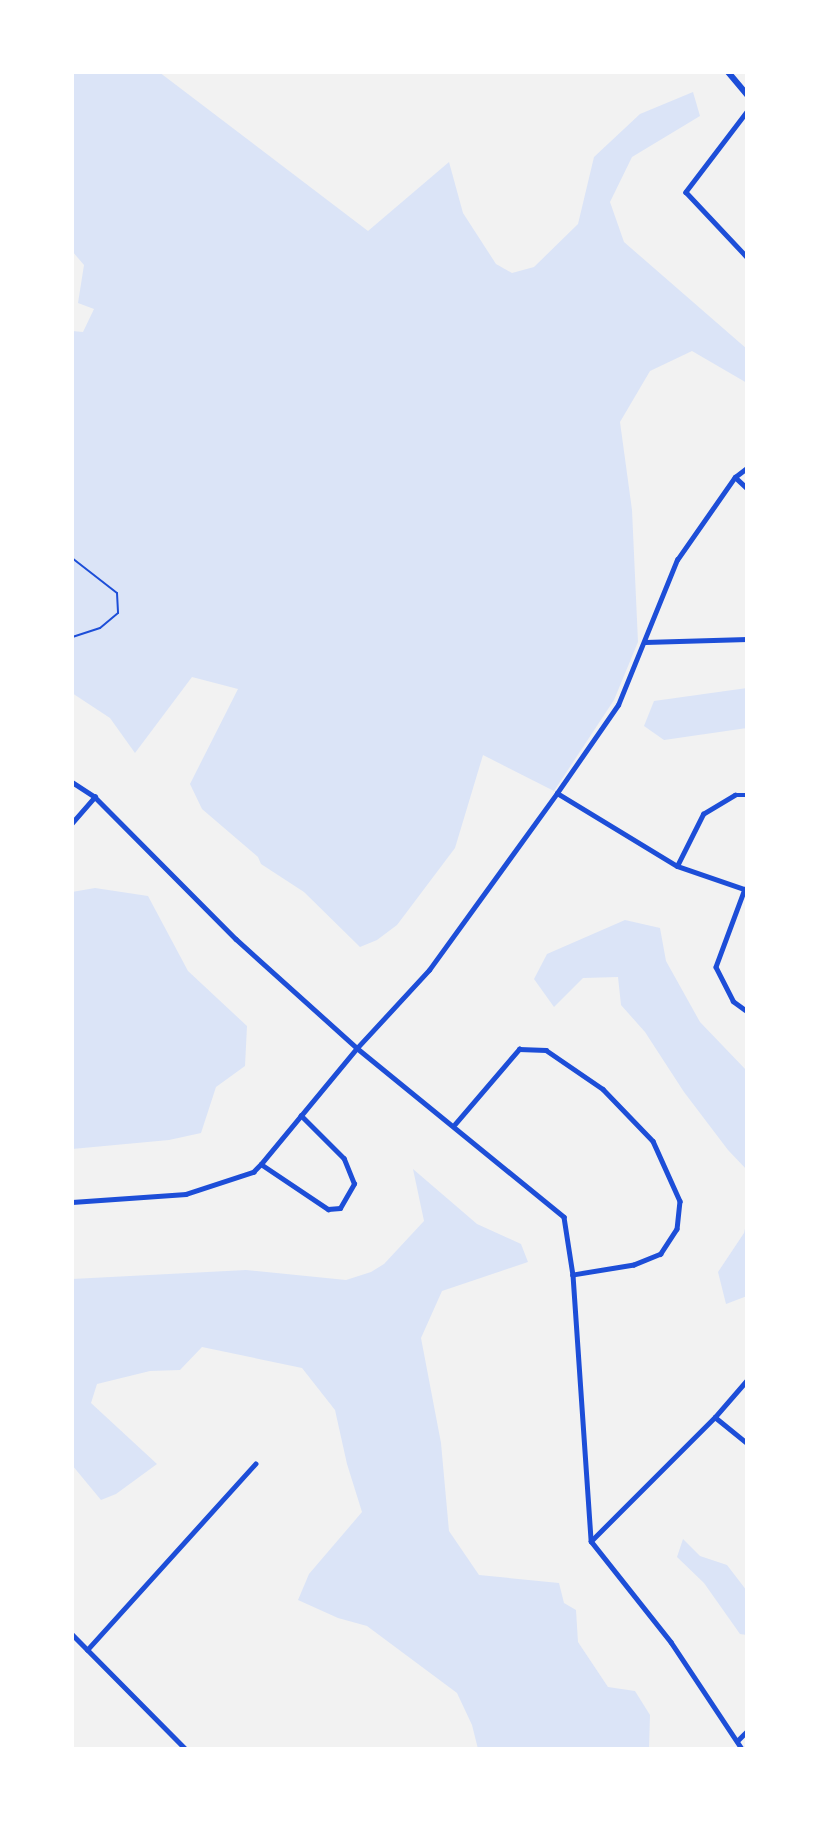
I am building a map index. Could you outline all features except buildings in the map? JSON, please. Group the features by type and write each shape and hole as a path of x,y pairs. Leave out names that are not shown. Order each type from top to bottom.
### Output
{"main road":[{"path":"728,72 747,95"}],"street":[{"path":"747,112 686,192 747,257"},
{"path":"72,1202 186,1194 253,1172 261,1164 357,1048 429,970 557,793 618,705 677,560 735,477 747,468"},
{"path":"735,477 747,488"},
{"path":"645,642 747,639"},
{"path":"72,782 95,797 236,939 357,1048 455,1124 564,1217 573,1275 591,1541 671,1642 742,1749"},
{"path":"557,793 677,866 746,889 716,967 733,1000 747,1011"},
{"path":"677,866 703,814 735,795 747,795"},
{"path":"72,823 95,797"},
{"path":"455,1124 519,1049 546,1050 603,1089 653,1141 680,1201 677,1229 661,1254 634,1265 573,1275"},
{"path":"261,1164 328,1209 340,1208 354,1184 344,1159 301,1116"},
{"path":"591,1541 715,1417 747,1380"},
{"path":"715,1417 747,1443"},
{"path":"87,1650 255,1464"},
{"path":"72,1634 186,1749"},
{"path":"737,1741 747,1731"}],"lane":[{"path":"72,558 117,593 118,613 100,628 72,637"}],"shaded area":[{"path":"72,72 159,72 368,231 449,162 463,213 496,264 512,273 534,267 578,224 594,157 640,114 693,92 700,116 632,157 610,202 624,242 747,349 747,383 692,351 650,371 620,422 632,510 638,642 614,700 554,791 483,755 455,848 397,925 377,940 360,947 304,892 261,864 258,857 202,809 190,784 238,689 192,677 135,753 110,718 72,693 72,331 83,332 94,309 78,303 84,265 72,251"},
{"path":"747,688 747,728 664,740 644,726 654,701"},
{"path":"95,888 148,896 188,971 247,1026 245,1066 216,1087 201,1133 169,1140 72,1149 72,892"},
{"path":"625,920 660,928 666,961 700,1022 747,1071 747,1170 728,1150 684,1092 645,1032 621,1005 618,977 583,978 554,1007 534,979 547,954"},
{"path":"413,1169 477,1224 521,1244 528,1262 442,1291 421,1338 441,1443 449,1531 479,1575 559,1583 564,1603 576,1610 578,1642 608,1687 635,1691 650,1715 649,1749 478,1749 472,1725 457,1693 367,1626 338,1618 298,1600 309,1574 362,1512 347,1464 335,1410 302,1368 202,1347 180,1370 150,1371 97,1384 91,1403 157,1464 116,1494 101,1500 72,1465 72,1279 246,1270 346,1280 371,1272 384,1264 424,1221"},
{"path":"747,1220 747,1296 726,1304 718,1272 744,1233"},
{"path":"683,1539 700,1556 727,1565 747,1591 747,1635 740,1634 704,1583 677,1557"}]}
